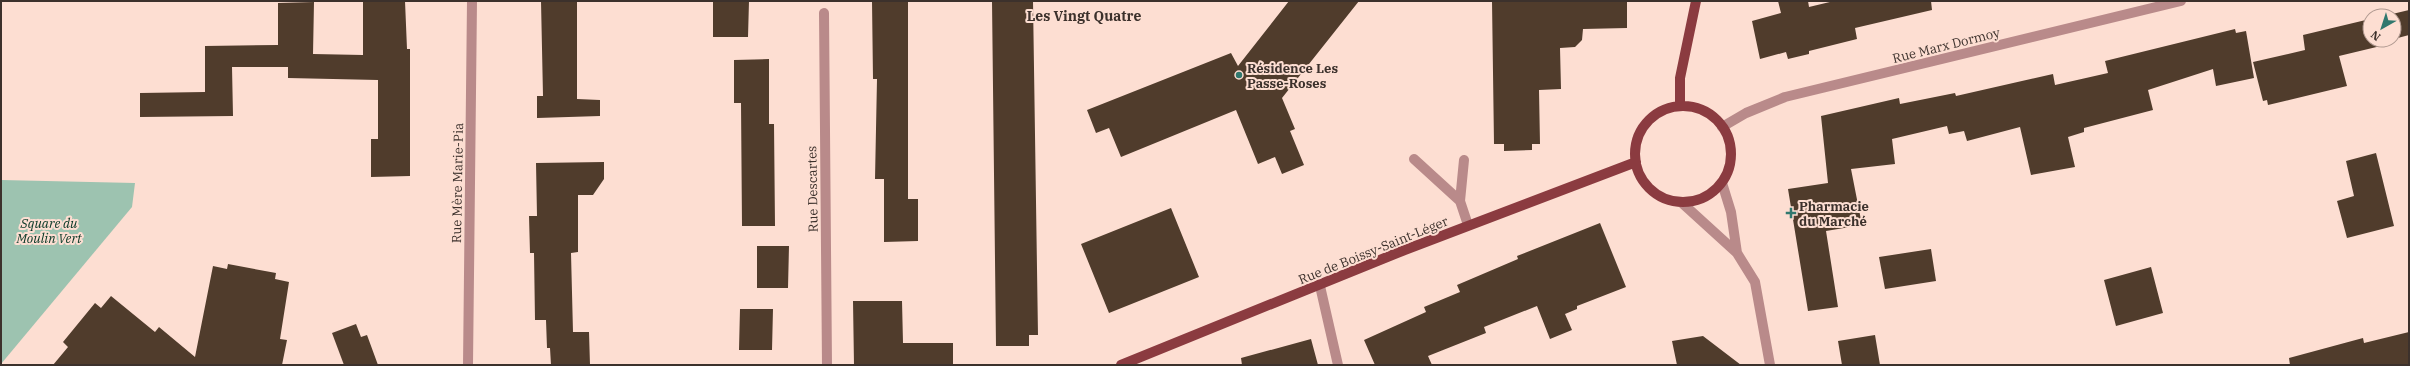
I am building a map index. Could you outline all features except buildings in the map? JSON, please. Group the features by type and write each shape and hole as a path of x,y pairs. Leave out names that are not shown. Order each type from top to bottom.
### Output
{"main road":[{"path":"1680,106 1680,78 1696,1"},
{"path":"1680,106 1696,108 1711,115 1722,127 1729,140 1731,155 1728,170 1722,183 1711,194 1697,200 1681,202 1665,199 1651,190 1641,177 1636,162 1636,146 1644,126 1651,118 1665,110 1680,106"},
{"name":"Rue de Boissy-Saint-Léger","path":"1121,365 1468,225 1636,162"}],"street":[{"name":"Rue Mère Marie-Pia","path":"468,365 472,1"},
{"name":"Rue Marx Dormoy","path":"1722,127 1746,113 1785,97 2181,1"},
{"name":"Rue Descartes","path":"824,13 827,365"},
{"path":"1414,160 1460,201"},
{"path":"1464,160 1460,201 1468,225"},
{"path":"1722,183 1731,212 1737,253"},
{"path":"1681,202 1737,253 1755,282 1770,365"},
{"path":"1320,286 1338,365"}],"green space":[{"name":"Square du Moulin Vert","path":"1,180 135,183 132,207 1,364"}],"place":[{"name":"Résidence Les Passe-Roses","path":"1239,75"},
{"name":"Pharmacie du Marché","path":"1791,213"}],"district":[{"name":"Les Vingt Quatre","path":"1084,16"}]}
